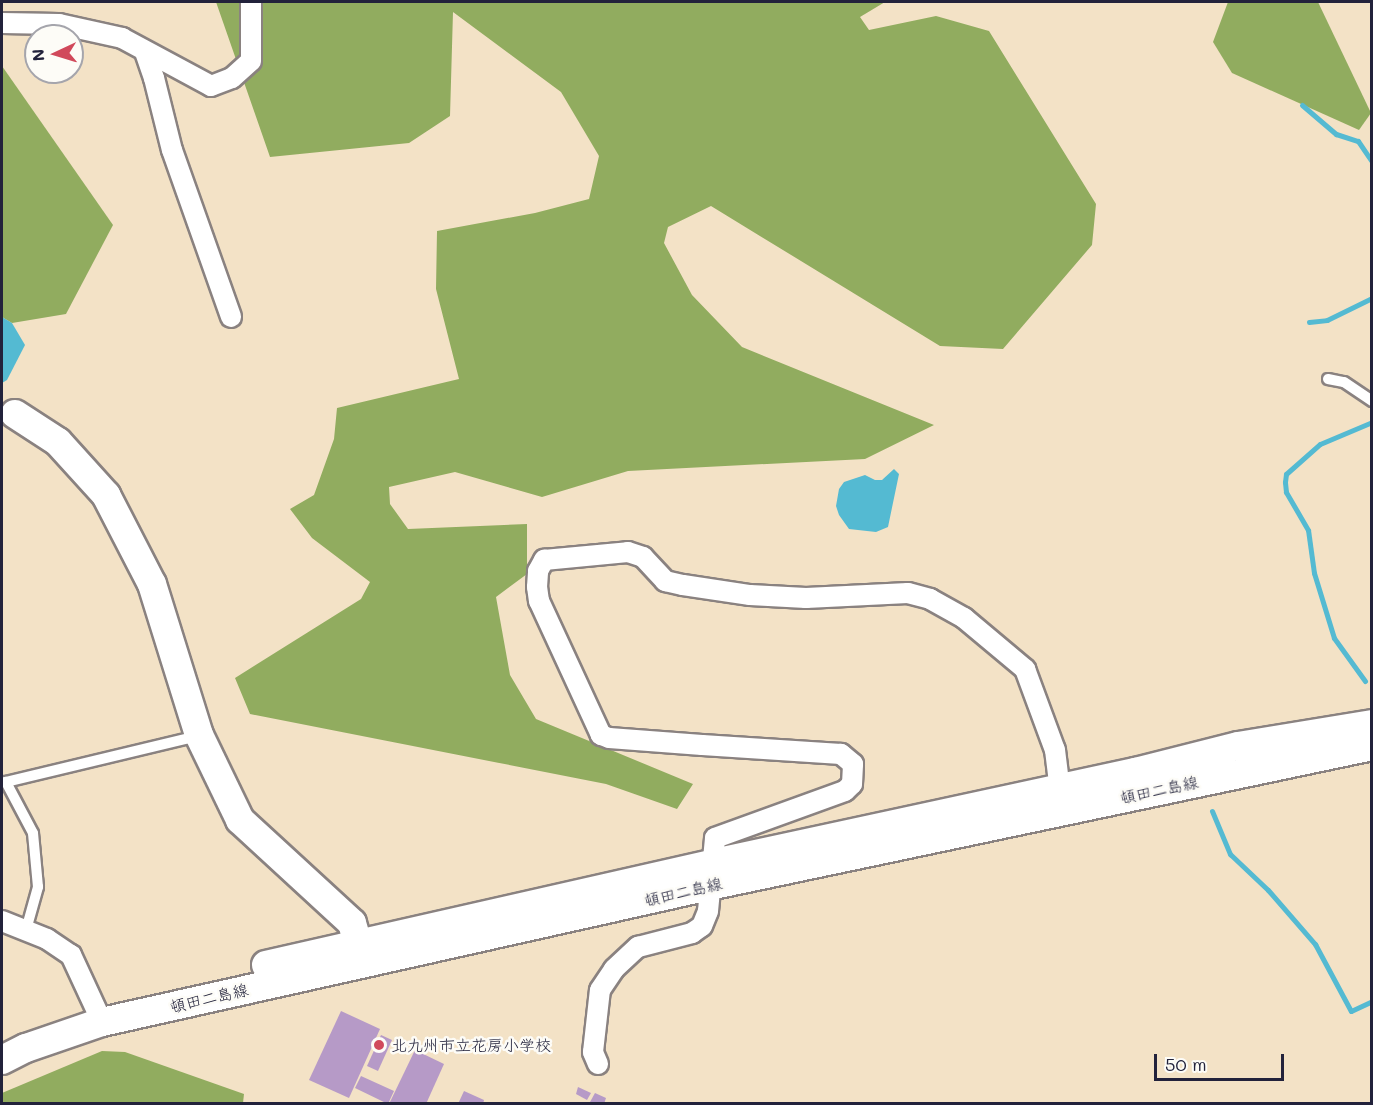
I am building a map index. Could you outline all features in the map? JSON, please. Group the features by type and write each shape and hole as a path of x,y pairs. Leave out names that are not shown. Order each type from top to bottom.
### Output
{"main road":[{"path":"8,413 58,442 106,495 152,584 199,735 240,820 352,923 360,953"},
{"name":"頓田二島線","path":"2,1038 98,1013 712,874 1239,746 1371,724"},
{"name":"頓田二島線","path":"712,874 1371,746"},
{"name":"頓田二島線","path":"2,1060 98,1013"}],"street":[{"path":"2,23 59,24 122,38 211,86 232,78 251,61 251,2"},
{"path":"145,52 172,150 231,317"},
{"path":"598,1064 593,1053 600,990 614,969 638,947 692,933 702,926 708,910 715,838 845,791 852,784 853,764 841,754 609,738 601,735 539,601 538,571 544,560 628,552 643,557 665,581 750,596 908,593 930,598 964,618 1025,669 1055,750 1060,789"},
{"path":"2,921 47,939 71,955 98,1013"}],"lane":[{"path":"1328,379 1344,382 1371,401"},
{"path":"26,930 38,887 33,833 6,782 199,735"}],"green space":[{"path":"216,2 885,2 860,17 869,30 936,16 989,31 1096,204 1092,245 1003,349 940,346 711,206 668,227 664,243 692,295 742,347 934,425 865,459 628,471 542,497 455,472 389,487 390,504 408,529 527,524 527,574 496,597 510,675 536,719 693,784 677,809 606,784 250,714 235,678 361,599 370,582 312,538 290,509 314,495 334,439 337,408 459,379 436,289 437,231 535,213 589,199 599,156 561,92 453,12 450,116 409,143 270,157"},
{"path":"1228,2 1318,2 1371,113 1359,130 1232,73 1213,42"},
{"path":"2,66 113,225 66,314 12,323 2,317"},
{"path":"102,1051 125,1052 244,1094 243,1103 2,1103 2,1093"}],"water":[{"path":"2,317 12,323 25,345 7,380 2,383"},
{"path":"894,469 899,474 888,527 876,532 849,529 839,515 836,506 839,489 844,482 865,475 875,480 882,480"}],"building":[{"path":"341,1011 380,1029 349,1098 309,1080"},
{"path":"381,1035 392,1040 378,1071 367,1066"},
{"path":"415,1050 444,1064 426,1104 389,1104"},
{"path":"361,1076 394,1091 388,1104 355,1088"},
{"path":"578,1087 591,1093 587,1100 576,1094"},
{"path":"464,1091 484,1100 483,1104 458,1104"},
{"path":"595,1093 606,1098 604,1104 590,1102"}],"waterway":[{"path":"1302,105 1336,134 1358,141 1372,162"},
{"path":"1309,322 1327,320 1372,298"},
{"path":"1365,681 1334,638 1314,573 1308,530 1286,492 1285,482 1286,474 1320,444 1372,422"},
{"path":"1212,811 1230,854 1268,890 1315,944 1351,1011 1372,1001"}],"place":[{"name":"北九州市立花房小学校","path":"379,1045"}]}
